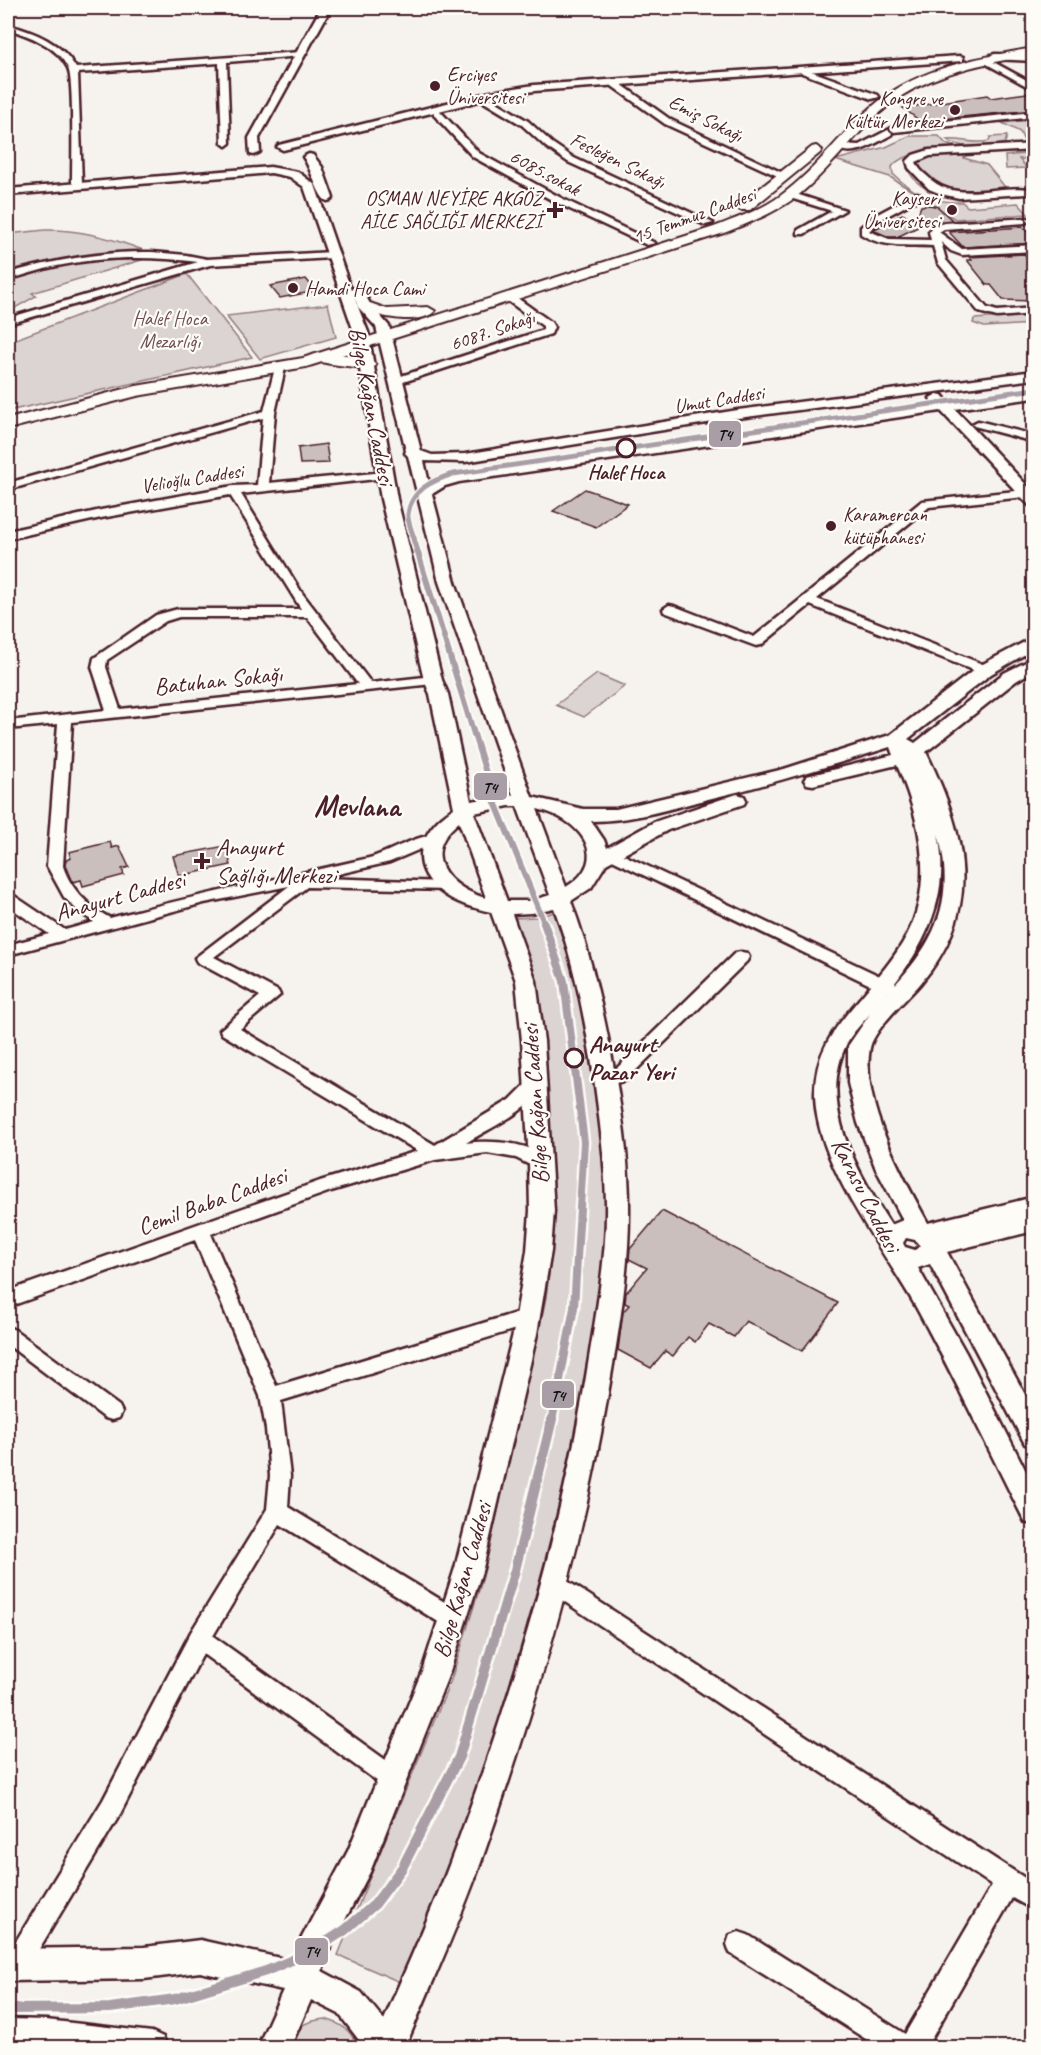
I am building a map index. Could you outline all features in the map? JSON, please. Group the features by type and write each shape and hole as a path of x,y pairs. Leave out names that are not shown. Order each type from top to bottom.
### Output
{"main road":[{"name":"15 Temmuz Caddesi","path":"372,341 719,230 760,214 790,195 875,97 927,69 959,58 1034,44"},
{"name":"15 Temmuz Caddesi","path":"372,341 428,311 650,243 708,223 747,206 904,90 923,80 985,60 1034,51"},
{"path":"959,58 985,60"},
{"path":"927,69 948,72"},
{"path":"364,304 384,314 428,311"},
{"path":"8,424 136,391 280,368 372,341"},
{"path":"8,415 130,385 372,341"}],"street":[{"path":"326,8 254,138 250,156 252,166 271,170 296,168 306,163 308,155 334,140 487,100 529,92 615,84 904,65 927,69"},
{"path":"304,72 338,8"},
{"path":"8,27 38,38 54,47 74,71 77,183"},
{"path":"74,71 301,54"},
{"name":"Bilge Kağan Caddesi","path":"8,190 196,172 280,145 520,90 959,58"},
{"path":"985,60 1034,58"},
{"path":"223,60 225,143"},
{"path":"985,60 1034,88"},
{"path":"805,71 875,97"},
{"name":"Emiş Sokağı","path":"615,84 668,122 785,176"},
{"name":"Fesleğen Sokağı","path":"487,100 525,123 549,145 571,160 708,223"},
{"name":"6085.sokak","path":"437,113 476,155 560,201 650,243"},
{"path":"834,143 861,148 891,131 1034,114"},
{"path":"280,145 298,149 308,155"},
{"path":"1027,191 959,195 944,192 932,187 912,166 911,162 916,157 929,153 1034,147"},
{"name":"Bilge Kağan Caddesi","path":"273,2048 304,1979 311,1952 359,1861 393,1779 436,1671 469,1569 529,1317 539,1251 542,1211 533,1041 526,981 464,810 439,694 433,680 385,475 372,341 364,304 350,274 320,177 308,155"},
{"name":"Bilge Kağan Caddesi","path":"8,190 271,170 294,174 309,185 332,255 372,341 396,381 412,453 450,592 578,946 593,1006 617,1171 615,1260 587,1441 555,1583 537,1648 470,1851 388,2048"},
{"path":"790,195 840,210 801,232"},
{"path":"917,196 877,218 864,229 864,232 888,241 945,238 959,252 1034,248"},
{"path":"1025,220 944,226 936,228 936,239 941,261 985,311 997,314 1034,311"},
{"path":"8,276 64,261 108,256 161,256 209,261 332,255"},
{"path":"8,321 209,261"},
{"name":"6087. Sokağı","path":"396,381 547,332 549,327 547,324 509,297"},
{"path":"262,486 269,413 280,368"},
{"name":"Umut Caddesi","path":"412,453 431,459 465,458 738,414 1034,375"},
{"path":"944,387 978,424 1031,492"},
{"path":"929,389 1031,492"},
{"name":"Umut Caddesi","path":"424,493 440,483 457,478 1034,394"},
{"path":"8,486 269,413"},
{"path":"978,424 1034,439"},
{"name":"Velioğlu Caddesi","path":"8,535 112,511 233,490 385,475"},
{"path":"233,490 296,594 367,687"},
{"path":"669,609 756,642 926,504 1031,492"},
{"path":"808,600 985,670"},
{"path":"114,713 99,667 101,658 161,618 178,613 311,613"},
{"path":"1034,642 985,670 904,750 790,773 616,815 583,815 525,801 509,800 483,804 464,810 442,825 432,839 428,856 433,872 445,886 464,898 500,907 519,908 546,904 570,895 587,881 603,857 661,826 904,750 1034,663"},
{"name":"Batuhan Sokağı","path":"8,725 433,680"},
{"path":"65,718 55,866 62,884 76,902 110,924"},
{"name":"Karasu Caddesi","path":"904,750 935,790 949,835 953,854 954,890 947,924 942,938 924,966 890,988 839,1037 831,1053 825,1074 827,1108 834,1138 892,1248 931,1314 1034,1514"},
{"path":"560,809 579,820 592,833 603,857 890,988"},
{"path":"281,884 385,859 432,839"},
{"path":"303,883 203,958 272,994 228,1030 435,1153"},
{"path":"281,884 445,886"},
{"name":"Anayurt Caddesi","path":"8,950 204,898 281,884"},
{"path":"8,899 63,936"},
{"path":"605,1080 620,1076 741,957"},
{"name":"Karasu Caddesi","path":"890,988 859,1046 859,1083 865,1113 887,1169 1034,1436"},
{"name":"Cemil Baba Caddesi","path":"435,1153 516,1104 534,1086"},
{"name":"Cemil Baba Caddesi","path":"8,1299 326,1186 435,1153 487,1147 520,1152 540,1163"},
{"path":"927,1240 986,1218 1034,1206"},
{"path":"927,1240 1034,1222"},
{"path":"11,1965 111,1808 199,1639 277,1511 280,1476 276,1429 270,1396 201,1231"},
{"path":"892,1248 901,1257 914,1260 926,1256 927,1240"},
{"path":"270,1396 529,1317"},
{"path":"8,1335 112,1412"},
{"path":"277,1511 453,1618"},
{"path":"555,1583 1034,1898"},
{"path":"199,1639 393,1779"},
{"path":"911,2048 1008,1881"},
{"path":"739,1944 904,2048"},
{"path":"11,1965 144,1963 200,1956 304,1979 350,2003 388,2048"},
{"path":"8,2035 46,2036 152,2048"}],"green space":[{"path":"1033,120 1033,140 1024,141 1020,132 1002,123"},
{"path":"909,136 939,136 946,144 969,150 916,154 898,161 892,167 893,174 908,187 933,199 962,202 968,207 1018,203 1028,214 955,219 890,177 835,160 886,147"},
{"path":"1007,136 1005,143 984,147 960,145 947,140 983,142 989,141 990,137"},
{"path":"1033,153 1033,159 1019,159 1027,168 1006,169 1005,156"},
{"path":"965,156 964,158 987,165 1010,193 967,197 939,194 915,181 907,168 911,163 925,158"},
{"path":"45,230 70,231 107,238 143,250 145,259 32,293 36,296 8,312 8,234"},
{"name":"Halef Hoca Mezarlığı","path":"187,274 252,357 8,411 8,342"},
{"path":"328,304 336,337 260,359 226,316"},
{"path":"1033,315 1033,324 984,327 973,323 974,319"},
{"path":"597,674 625,686 584,717 556,705"},
{"path":"558,911 575,972 604,1150 608,1220 602,1293 560,1530 418,1990 338,1955 451,1680 483,1577 546,1298 551,1257 554,1184 544,1046 537,986 514,918 536,917"},
{"path":"325,2019 345,2028 357,2047 281,2048 304,2024"}],"building":[{"name":"Kongre ve Kültür Merkezi","path":"1027,93 1034,97 1034,110 920,121 903,108 987,95 991,98"},
{"path":"921,206 938,207 952,220 926,223 897,237 889,237 873,230 902,214 916,219"},
{"path":"1023,227 1034,239 1034,243 963,247 949,232"},
{"path":"1024,254 1034,264 1034,301 1003,300 991,285 987,285 967,260 972,260 969,257"},
{"name":"Hamdi Hoca Cami","path":"306,279 316,291 280,298 270,286"},
{"path":"326,444 329,463 300,464 298,448"},
{"path":"585,489 628,504 596,527 553,511"},
{"path":"110,842 112,848 119,846 129,867 122,869 124,875 83,886 81,880 73,882 65,863 71,858 69,852"},
{"name":"Anayurt Sağlığı Merkezi","path":"225,846 231,865 179,876 173,856"},
{"path":"662,1211 838,1303 802,1351 746,1321 734,1337 709,1324 695,1342 688,1337 673,1356 665,1351 651,1368 618,1350 623,1312 629,1305 625,1303 626,1293 647,1268 629,1259 630,1249"}],"transit line":[{"name":"T4","path":"8,2009 110,2008 175,1999 266,1971 311,1952 345,1930 375,1904 402,1868 459,1757 515,1570 557,1399 574,1308 584,1142 564,981 538,905 495,802 407,516 415,496 427,484 435,480 464,472 1034,389"}],"place":[{"name":"Erciyes Üniversitesi","path":"435,86"},
{"name":"Kongre ve Kültür Merkezi","path":"955,110"},
{"name":"OSMAN NEYİRE AKGÖZ AİLE SAĞLIĞI MERKEZİ","path":"555,210"},
{"name":"Kayseri Üniversitesi","path":"952,210"},
{"name":"Hamdi Hoca Cami","path":"293,288"},
{"name":"Halef Hoca","path":"626,448"},
{"name":"Karamercan kütüphanesi","path":"831,526"},
{"name":"Anayurt Sağlığı Merkezi","path":"202,861"},
{"name":"Anayurt Pazar Yeri","path":"574,1058"}],"district":[{"name":"Mevlana","path":"357,806"}]}
